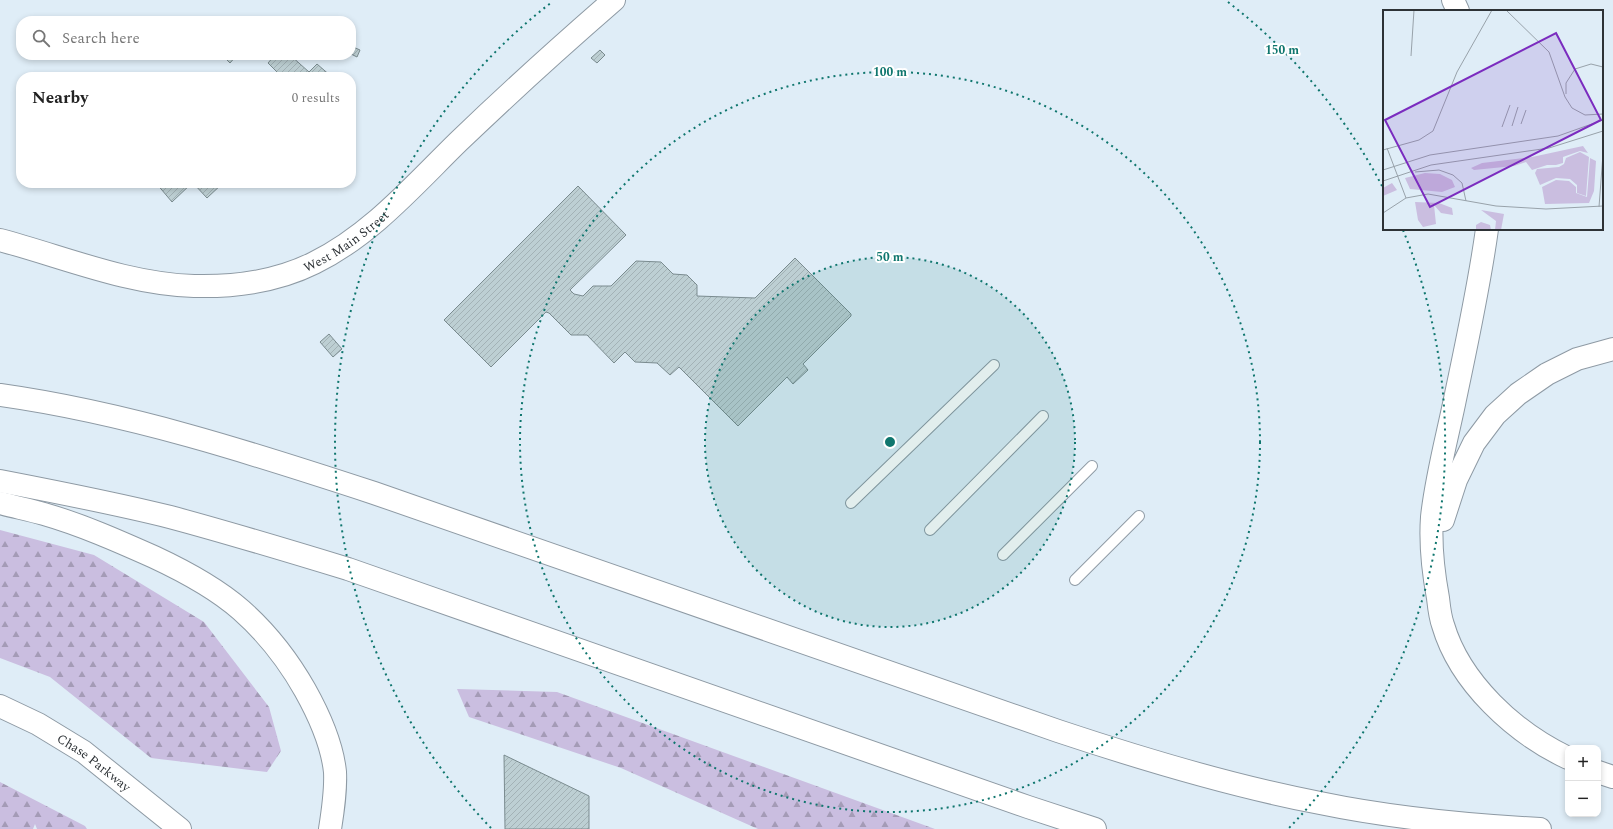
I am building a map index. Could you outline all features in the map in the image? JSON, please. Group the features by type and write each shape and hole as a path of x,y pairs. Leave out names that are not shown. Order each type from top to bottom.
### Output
{"main road":[{"name":"West Main Street","path":"0,240 114,274 147,281 193,286 232,285 267,279 313,264 340,248 370,226 509,93 614,0"},
{"path":"1453,0 1458,10"},
{"path":"1487,230 1477,291 1440,470 1432,517 1432,560 1442,624 1464,669 1488,699 1518,728 1554,752 1565,757"},
{"path":"1442,624 1436,559 1444,517 1456,480 1474,443 1494,415 1518,394 1546,374 1577,359 1613,349"},
{"path":"0,395 108,416 196,438 285,464 382,495 1051,729 1142,759 1230,783 1321,804 1410,818 1540,829"},
{"path":"0,481 169,517 260,542 348,570 1028,808 1095,829"},
{"path":"0,503 44,514 87,528 130,546 173,566 210,587 241,610 271,640 294,670 313,705 327,737 335,771 334,803 330,829"},
{"name":"Chase Parkway","path":"0,706 38,724 84,752 180,829"},
{"path":"1601,773 1613,777"}],"lane":[{"path":"851,503 994,365"},
{"path":"930,530 1043,416"},
{"path":"1003,555 1092,466"},
{"path":"1075,580 1140,516"}],"green space":[{"path":"0,530 94,555 204,622 269,707 281,751 267,772 151,758 50,677 0,658"},
{"path":"457,689 557,692 935,829 758,829 621,768 469,717"},
{"path":"0,782 85,826 87,829 37,829 35,824 33,829 0,829"}],"building":[{"path":"356,48 360,50 356,56"},
{"path":"600,50 605,55 597,63 591,58"},
{"path":"271,60 296,60 309,72 277,72 268,63"},
{"path":"317,64 326,72 309,72"},
{"path":"578,186 626,235 570,290 574,294 583,296 593,286 611,286 636,261 661,262 673,274 687,275 697,285 697,296 755,298 795,258 851,314 851,316 803,364 808,370 793,384 787,377 738,426 679,367 670,375 657,363 635,362 625,352 614,363 587,335 571,335 549,313 546,312 491,367 444,320"},
{"path":"160,188 187,188 172,202"},
{"path":"198,188 218,188 207,198"},
{"path":"329,334 342,349 333,357 320,342"},
{"path":"504,755 589,796 589,829 505,829"}]}
